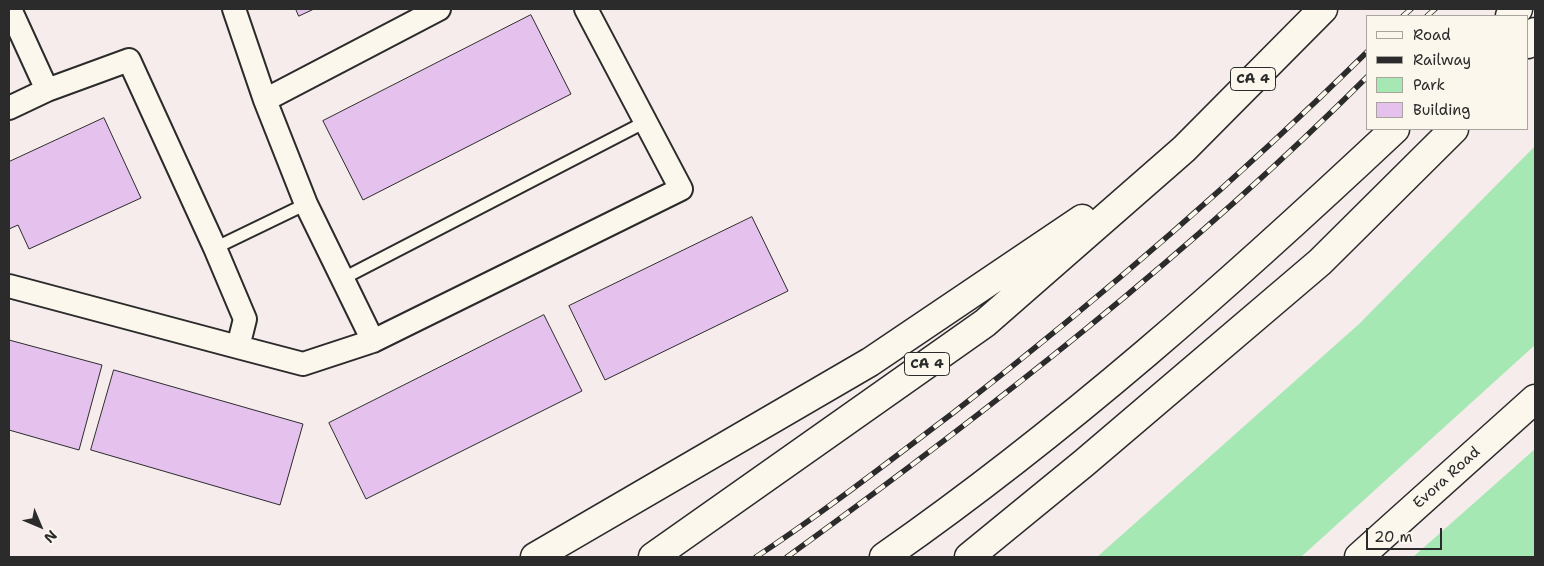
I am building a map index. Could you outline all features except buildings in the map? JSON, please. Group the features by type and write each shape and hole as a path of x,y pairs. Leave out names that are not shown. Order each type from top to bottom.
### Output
{"main road":[{"name":"CA 4","path":"653,557 985,323 1184,149 1323,9"},
{"path":"884,557 925,529 1106,388 1273,244 1394,130"},
{"path":"969,557 1084,463 1320,262 1453,130"},
{"path":"535,557 870,362 1184,149"},
{"name":"Evora Road","path":"1360,557 1535,399"}],"street":[{"path":"10,9 47,90"},
{"path":"234,9 265,100 306,204 344,278 373,341"},
{"path":"265,100 439,9"},
{"path":"9,286 303,364 373,341 681,189 586,9"},
{"path":"9,108 47,90 129,60 215,248 245,320 238,347"}],"lane":[{"path":"344,278 645,122"},
{"path":"215,248 306,204"}],"green space":[{"path":"1535,146 1535,345 1301,557 1097,557 1359,324"},
{"path":"1535,449 1535,557 1413,557"}],"railway":[{"path":"1404,15 1411,9"},
{"path":"1428,15 1435,9"},
{"path":"756,557 953,413 1061,327 1166,238 1319,99 1366,53"},
{"path":"787,557 938,445 1087,328 1231,206 1366,78"}]}
